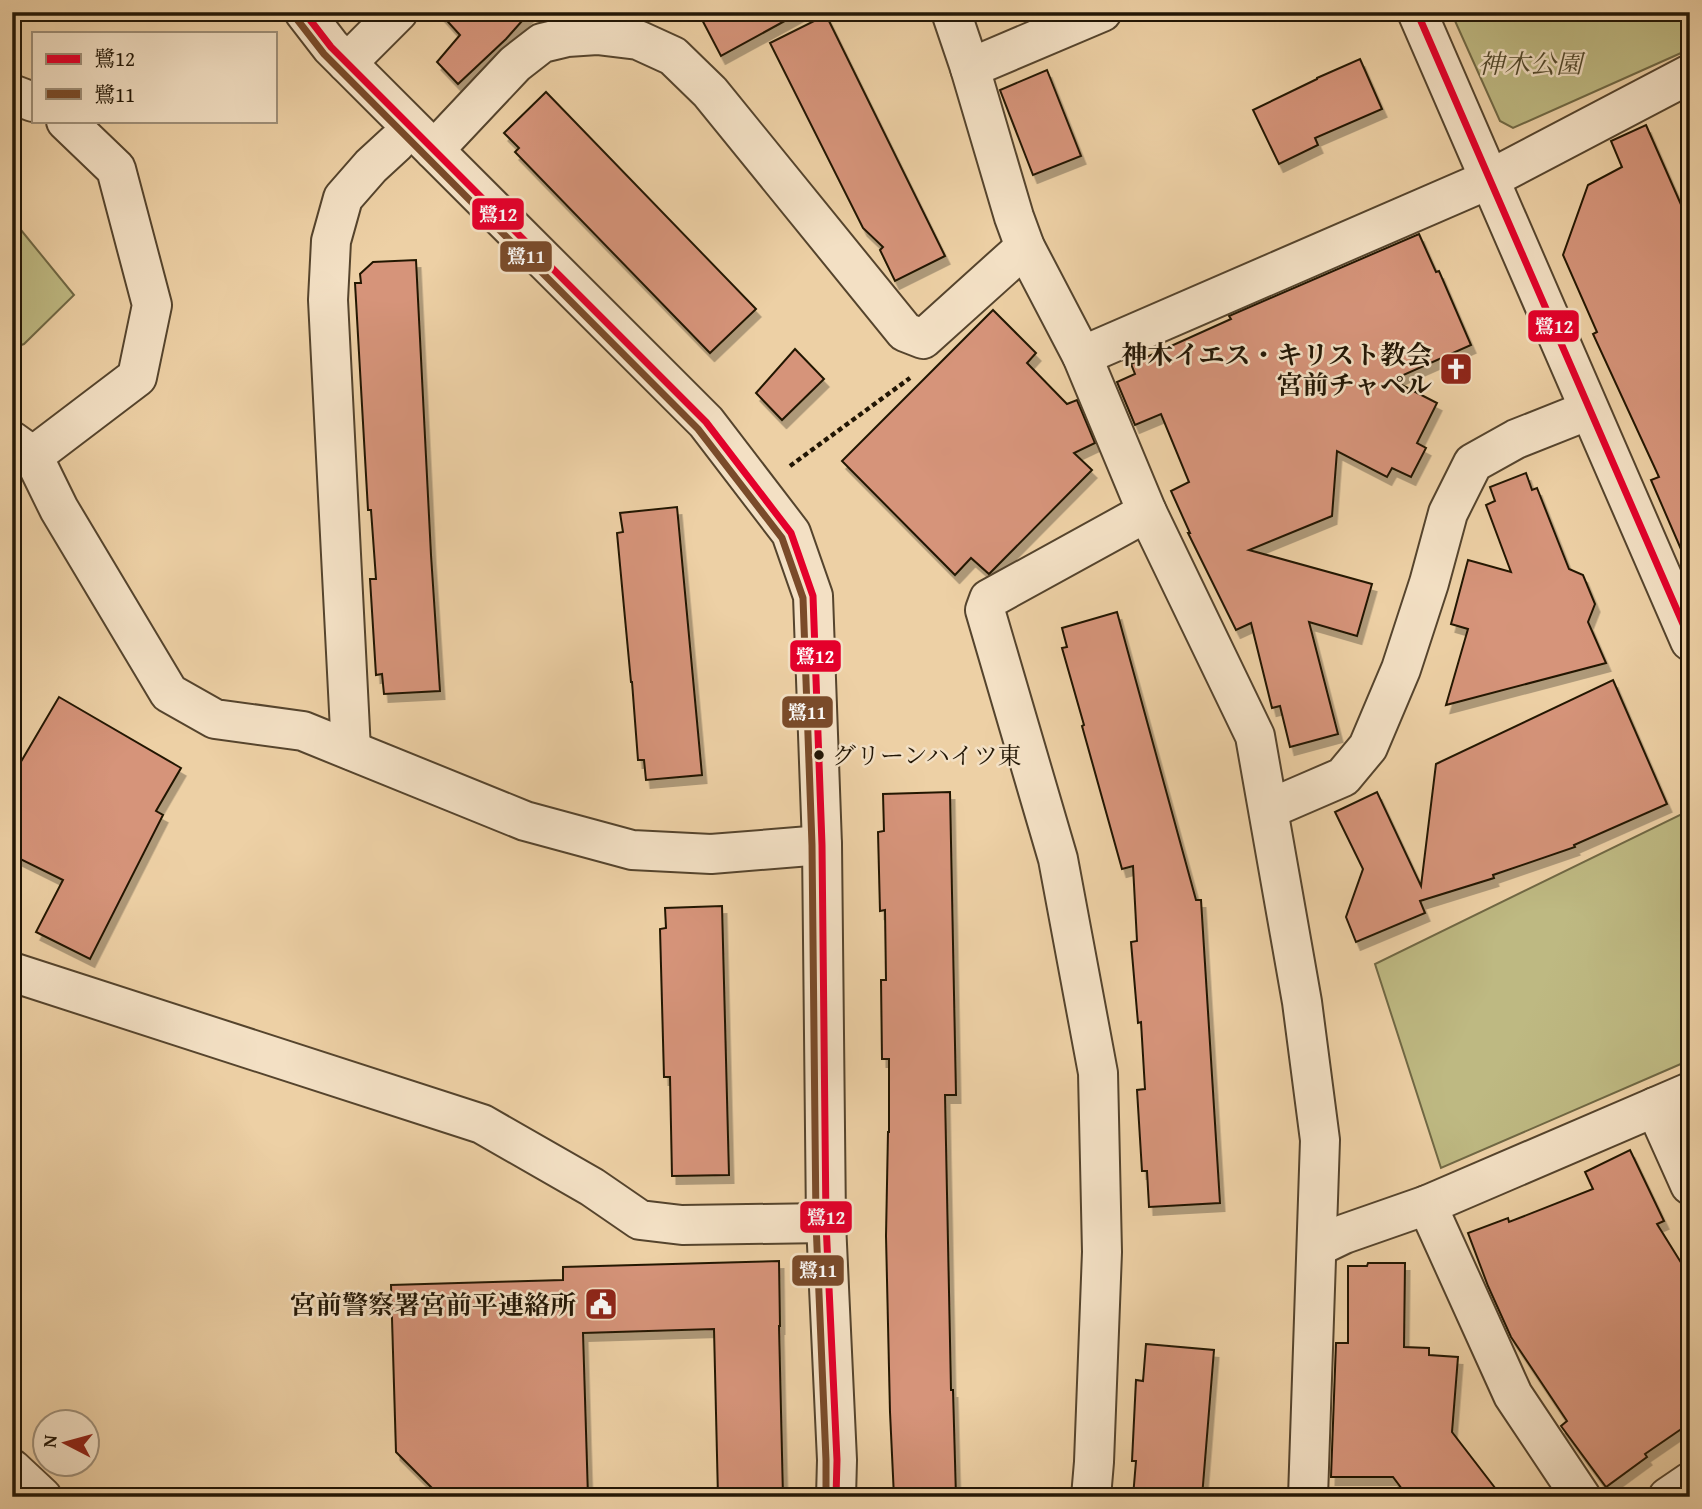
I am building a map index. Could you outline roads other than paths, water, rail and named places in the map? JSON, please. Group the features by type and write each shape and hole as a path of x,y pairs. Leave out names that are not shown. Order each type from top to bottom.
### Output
{"street":[{"path":"304,12 331,47 706,422 791,533 813,596 822,845 826,1223 837,1461 836,1497"},
{"path":"347,63 398,12"},
{"path":"951,12 1025,247 1082,356 1147,512 1255,736 1302,1002 1320,1140 1308,1497"},
{"path":"970,68 1102,12"},
{"path":"1417,12 1690,641"},
{"path":"435,150 515,64 542,43 568,37 597,35 638,40 673,56 709,92 905,332 923,338 1025,247"},
{"path":"1082,356 1490,179 1687,83"},
{"path":"12,94 32,102"},
{"path":"67,122 116,169 152,305 137,377 23,448 169,693 215,719 303,731 525,821 632,850 711,854 822,845"},
{"path":"351,750 328,300 331,241 343,198 396,143"},
{"path":"1269,809 1343,777 1368,747 1401,669 1448,513 1473,463 1517,439 1589,410"},
{"path":"1091,1497 1102,1252 1098,1073 1058,859 985,610 989,599 1147,512"},
{"path":"12,972 482,1124 592,1187 640,1220 682,1225 826,1223"},
{"path":"1317,1247 1344,1234 1427,1205 1690,1092"},
{"path":"1655,1107 1690,1185"},
{"path":"1427,1205 1513,1395 1581,1497"},
{"path":"12,1469 42,1497"},
{"path":"1668,1497 1690,1482"}],"place":[{"name":"神木イエス・キリスト教会 宮前チャペル","path":"1456,369"},
{"name":"グリーンハイツ東","path":"819,755"},
{"name":"宮前警察署宮前平連絡所","path":"601,1304"}],"park label":[{"name":"神木公園","path":"1530,63"}]}
